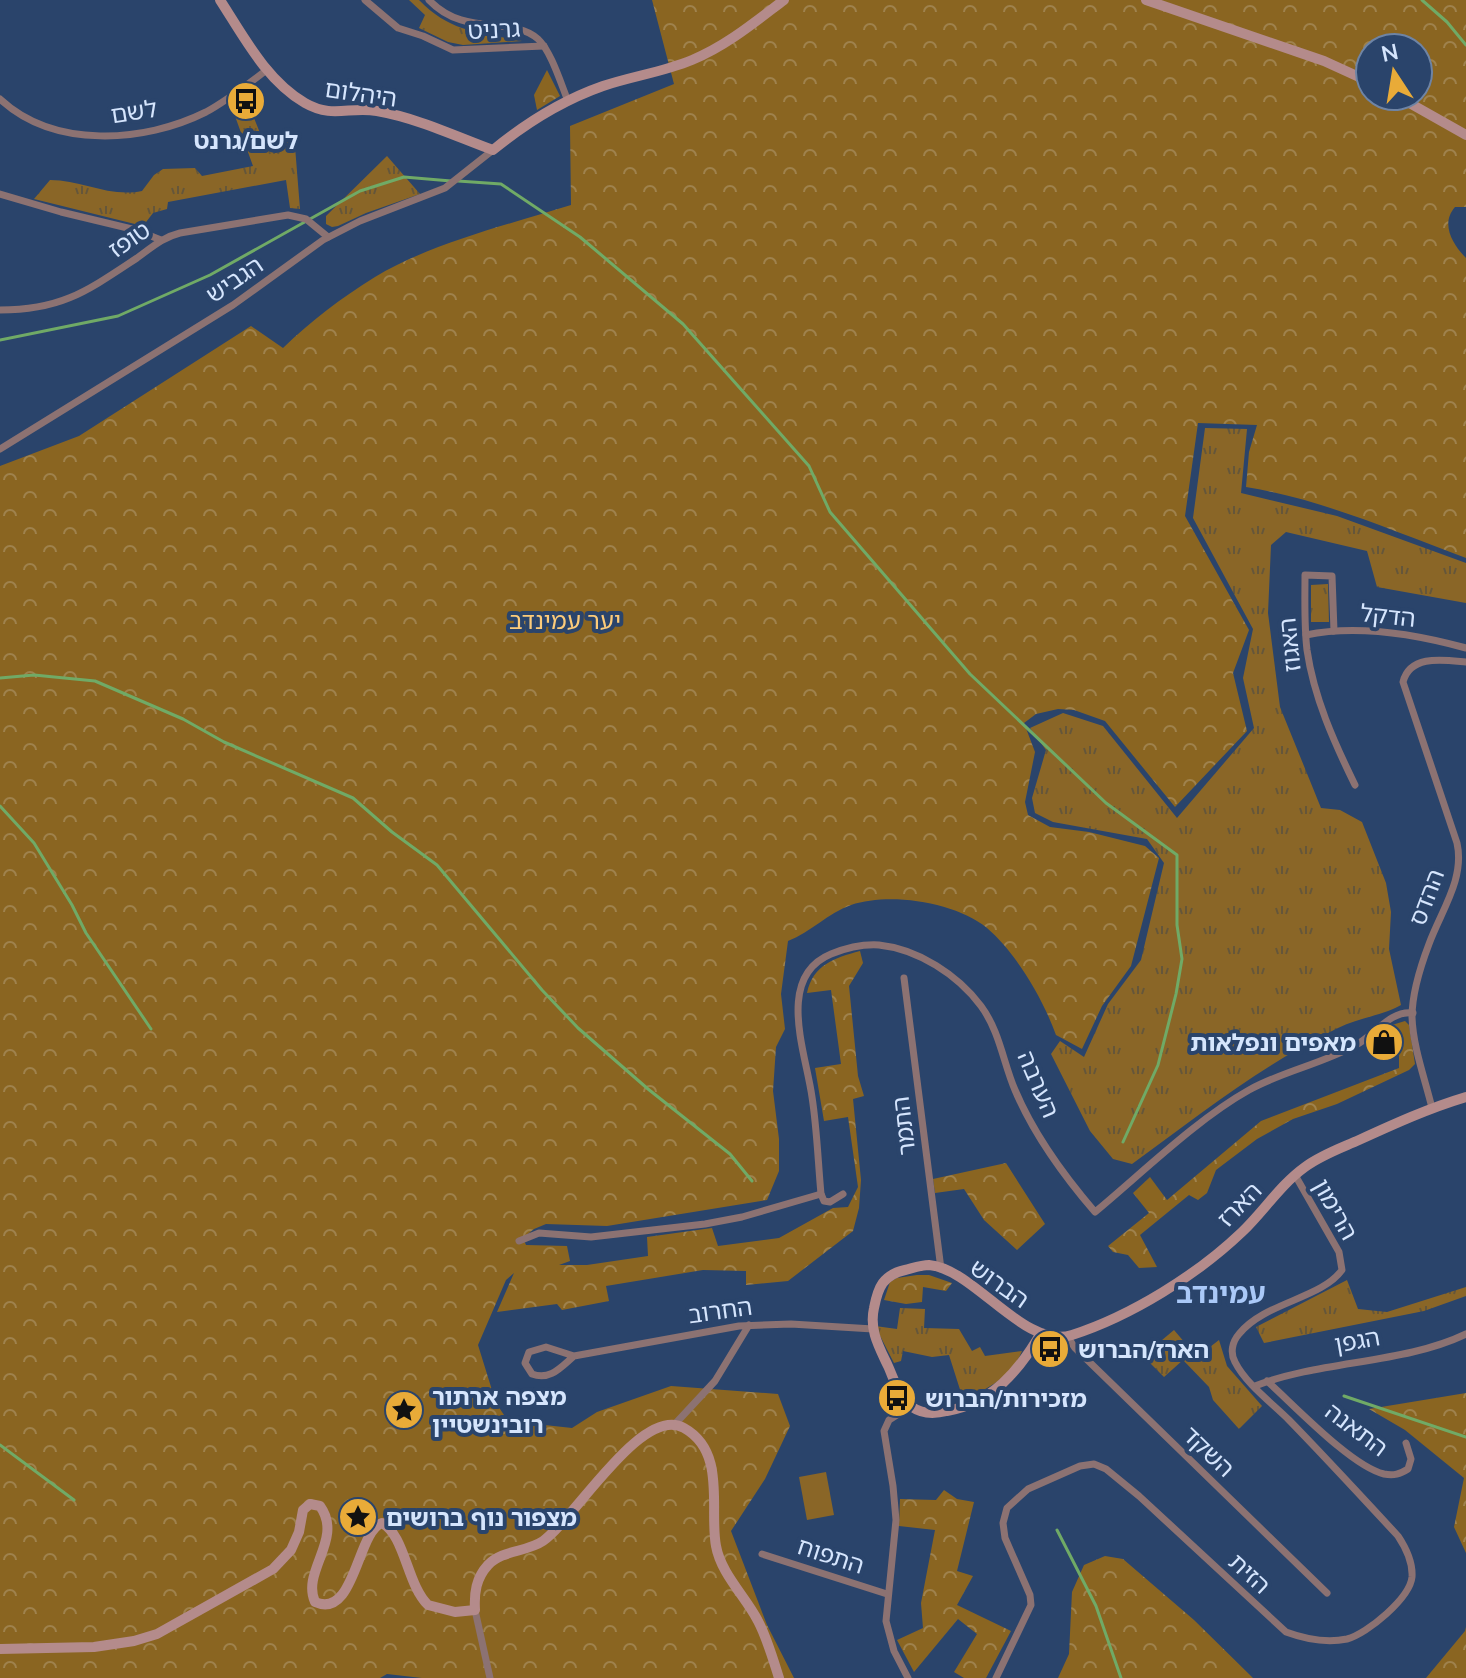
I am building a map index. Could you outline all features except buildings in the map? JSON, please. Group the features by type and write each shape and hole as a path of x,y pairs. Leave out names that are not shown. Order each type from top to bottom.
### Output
{"street":[{"name":"היהלום","path":"220,0 268,69 295,96 316,108 336,113 381,112 493,150"},
{"name":"גרניט","path":"365,0 398,28 453,50 544,46"},
{"path":"429,0 448,16 464,23 526,32 544,46 568,101"},
{"path":"493,150 536,118 568,101 606,85 694,59 740,34 784,0"},
{"path":"1146,0 1324,61 1354,75"},
{"name":"לשם","path":"0,99 22,115 52,128 88,135 132,134 178,123 208,111 268,69"},
{"path":"1425,112 1466,135"},
{"name":"הגביש","path":"0,449 241,300 328,237 445,188 493,150"},
{"path":"0,194 136,230 161,240"},
{"name":"טופז","path":"0,310 35,309 68,300 99,283 161,240 180,233 288,215 306,219 328,237"},
{"name":"האגוז","path":"1334,631 1332,576 1305,575 1306,635 1316,691 1355,785"},
{"name":"הדקל","path":"1306,635 1334,631 1390,633 1466,648"},
{"name":"ההדס","path":"1432,1108 1421,1067 1413,1013 1428,946 1457,876 1460,861 1457,843 1403,682 1407,672 1417,663 1437,660 1466,662"},
{"name":"הערבה","path":"821,1194 799,997 802,982 810,969 817,961 836,952 872,945 895,948 932,964 969,992 994,1028 1014,1088 1031,1122 1066,1178 1095,1212 1233,1099 1273,1078 1357,1045 1397,1014 1413,1013"},
{"name":"התמר","path":"904,978 941,1269"},
{"name":"הארז","path":"1041,1333 1067,1336 1128,1311 1204,1263 1241,1234 1295,1175 1320,1157 1432,1108 1466,1097"},
{"name":"הרימון","path":"1255,1386 1233,1358 1232,1350 1239,1334 1271,1310 1327,1284 1342,1270 1339,1252 1295,1175"},
{"path":"519,1241 539,1233 591,1237 705,1224 742,1217 821,1194 824,1201 830,1202 843,1194"},
{"name":"הברוש","path":"873,1329 873,1311 879,1288 886,1278 923,1265 941,1269 1041,1333 1010,1378 979,1401 938,1413 923,1412 911,1406"},
{"name":"החרוב","path":"574,1356 554,1373 544,1377 532,1374 525,1363 529,1352 541,1347 574,1356 749,1325 807,1324 873,1329"},
{"path":"490,1678 475,1610 475,1589 483,1571 492,1561 543,1541 635,1442 660,1427 675,1424 715,1381 749,1325"},
{"path":"873,1329 901,1394 911,1406 892,1417 885,1427 896,1520 887,1594 888,1631 908,1678"},
{"name":"הגפן","path":"1255,1386 1287,1374 1431,1347 1466,1334"},
{"name":"השקד","path":"1067,1336 1085,1358 1327,1593"},
{"name":"התאנה","path":"1267,1381 1335,1442 1375,1471 1391,1475 1408,1469 1411,1459 1406,1443"},
{"name":"הזית","path":"996,1678 1031,1605 1030,1595 1005,1538 1003,1523 1007,1508 1028,1489 1087,1464 1101,1466 1139,1496 1286,1632 1317,1640 1351,1638 1369,1628 1398,1601 1411,1582 1412,1575 1409,1557 1398,1536 1255,1386"},
{"path":"675,1424 692,1433 710,1464 715,1487 716,1547 758,1621 779,1678"},
{"path":"0,1649 94,1647 157,1634 273,1569 291,1550 299,1532 303,1510 310,1504 320,1506 327,1516 328,1531 311,1588 315,1602 325,1605 334,1601 345,1589 358,1567 369,1534 375,1525 382,1523 391,1531 413,1583 428,1605 455,1612 475,1610"},
{"name":"התפוח","path":"762,1554 887,1594"}],"green space":[{"path":"409,0 419,0 443,19 467,30 522,41 463,45 448,42 419,28 425,15"},
{"name":"יער עמינדב","path":"652,0 1466,0 1466,207 1455,207 1448,227 1453,241 1466,258 1466,558 1331,508 1246,487 1249,452 1257,425 1198,423 1185,516 1249,630 1233,673 1247,731 1175,807 1105,721 1074,710 1058,709 1036,714 1024,723 1035,752 1025,802 1028,815 1050,827 1089,832 1145,846 1159,858 1131,966 1102,1006 1082,1049 1056,1035 1019,964 987,928 974,919 922,902 884,899 851,905 788,941 781,994 785,1029 776,1047 773,1091 779,1171 767,1200 607,1226 546,1224 523,1238 526,1245 567,1246 570,1261 559,1265 587,1265 648,1256 647,1237 712,1228 718,1246 779,1238 833,1208 848,1207 858,1187 848,1117 824,1121 815,1068 841,1064 831,990 807,993 814,976 826,964 860,951 863,963 849,986 858,1076 864,1096 853,1099 861,1180 853,1231 788,1281 746,1285 746,1271 703,1270 606,1286 609,1301 562,1310 557,1304 497,1312 514,1273 506,1280 478,1345 496,1403 508,1421 572,1428 597,1412 671,1386 778,1394 790,1426 765,1479 731,1531 767,1625 794,1678 422,1678 387,1674 380,1678 0,1678 0,466 79,436 251,326 283,348 338,302 396,265 470,236 571,205 570,126 674,84"},
{"path":"547,70 560,96 537,110 534,95"},
{"path":"255,90 252,113 260,133 278,136 294,134 300,209 290,208 286,180 168,202 167,209 153,213 143,226 34,199 50,180 130,193 142,191 163,169 195,168 202,176 253,166 231,105"},
{"path":"387,156 420,194 338,226 326,224 326,216"},
{"path":"1205,428 1247,429 1241,493 1337,516 1466,563 1466,603 1377,587 1367,551 1286,532 1271,545 1268,613 1280,707 1321,808 1340,810 1362,822 1386,883 1391,912 1389,949 1401,1005 1338,1028 1310,1042 1232,1091 1132,1164 1113,1159 1090,1131 1051,1054 1060,1041 1084,1057 1108,1004 1141,960 1164,863 1147,839 1053,822 1035,813 1032,798 1046,750 1030,728 1063,713 1103,726 1177,818 1254,728 1243,678 1253,629 1193,518"},
{"path":"1328,584 1329,622 1311,622 1311,585"},
{"path":"1405,1021 1409,1025 1415,1064 1409,1070 1337,1104 1293,1119 1257,1139 1216,1170 1207,1193 1198,1200 1189,1195 1140,1235 1157,1267 1139,1268 1128,1255 1113,1252 1108,1246 1149,1213 1133,1193 1150,1177 1167,1200 1261,1121 1399,1068 1399,1050 1392,1025"},
{"path":"1006,1163 1045,1224 1017,1250 984,1220 964,1189 935,1193 933,1179"},
{"path":"929,1275 952,1283 946,1291 923,1287 922,1302 906,1304 884,1300 890,1282"},
{"path":"1347,1280 1358,1309 1387,1312 1466,1287 1466,1296 1424,1311 1264,1343 1256,1327"},
{"path":"900,1308 925,1309 924,1328 959,1329 972,1351 980,1347 985,1356 1022,1351 1012,1368 998,1381 963,1399 949,1355 932,1357 903,1351 901,1361 894,1363 875,1326 897,1329"},
{"path":"1174,1330 1197,1357 1219,1340 1227,1366 1262,1406 1239,1429 1213,1400 1209,1387 1183,1360 1164,1377 1143,1356"},
{"path":"1466,1393 1466,1553 1454,1527 1464,1478 1405,1430 1369,1409"},
{"path":"826,1472 834,1515 807,1520 799,1477"},
{"path":"944,1490 957,1499 974,1502 957,1571 973,1576 957,1605 1011,1631 986,1678 964,1678 954,1672 977,1634 958,1619 914,1672 897,1640 923,1628 921,1603 935,1530 899,1526 900,1499 936,1500"},
{"path":"1105,1556 1123,1559 1194,1620 1253,1678 1058,1678 1069,1654 1072,1592 1084,1565"},
{"path":"1466,1627 1466,1678 1426,1678 1465,1631"}],"waterway":[{"path":"1422,0 1447,22 1466,45"},
{"path":"0,340 118,316 210,275 360,191 404,177 451,181"},
{"path":"458,181 501,184 580,237 683,324 809,466 830,512 970,674 1106,803 1177,855 1177,925 1182,959 1176,994 1158,1065 1123,1142"},
{"path":"0,678 34,675 95,681 353,798 437,865 578,1028 730,1154 752,1181"},
{"path":"0,806 34,843 86,933 151,1029"},
{"path":"1344,1396 1466,1437"},
{"path":"0,1445 74,1500"},
{"path":"1057,1530 1096,1606 1121,1678"}],"place":[{"name":"לשם/גרנט","path":"246,101"},
{"name":"מאפים ונפלאות","path":"1384,1042"},
{"name":"הארז/הברוש","path":"1050,1349"},
{"name":"מזכירות/הברוש","path":"897,1398"},
{"name":"מצפה ארתור רובינשטיין","path":"404,1410"},
{"name":"מצפור נוף ברושים","path":"358,1517"}],"district":[{"name":"עמינדב","path":"1221,1292"}]}
